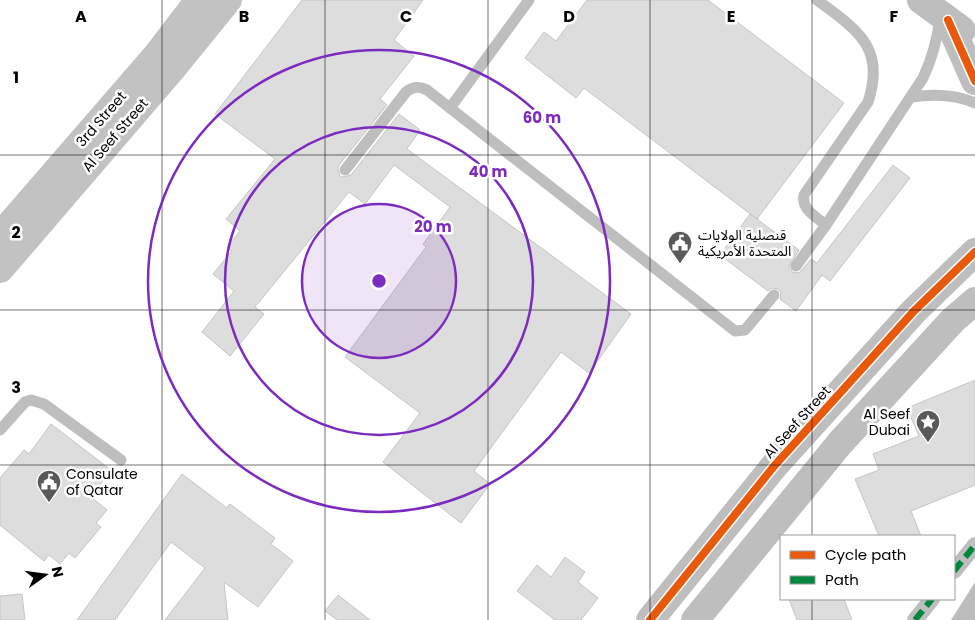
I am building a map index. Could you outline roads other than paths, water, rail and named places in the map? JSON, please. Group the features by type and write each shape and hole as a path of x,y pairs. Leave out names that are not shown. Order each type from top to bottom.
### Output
{"main road":[{"name":"3rd Street","path":"0,236 157,55 199,0"},
{"name":"Al Seef Street","path":"0,268 171,70 228,0"}],"street":[{"path":"936,11 975,39"},
{"path":"936,11 975,81"},
{"name":"Al Seef Street","path":"650,620 775,465 914,311 974,251"},
{"path":"694,620 858,422 954,320 975,301"},
{"path":"955,570 975,545"},
{"path":"915,620 931,600"}],"lane":[{"path":"450,108 529,0"},
{"path":"817,0 853,27 864,39 871,54 874,70 873,86 868,102 804,195 804,206 826,225"},
{"path":"796,266 826,225 923,78 932,58 938,36 936,11"},
{"path":"346,170 410,88 421,87 735,331 745,330 774,295"},
{"path":"911,97 941,95 975,103"},
{"path":"0,430 24,402 37,401 44,404 121,460"}],"place":[{"name":"قنصلية الولايات المتحدة الأمريكية","path":"680,264"},
{"name":"Al Seef Dubai","path":"928,443"},
{"name":"Consulate of Qatar","path":"49,503"}]}
